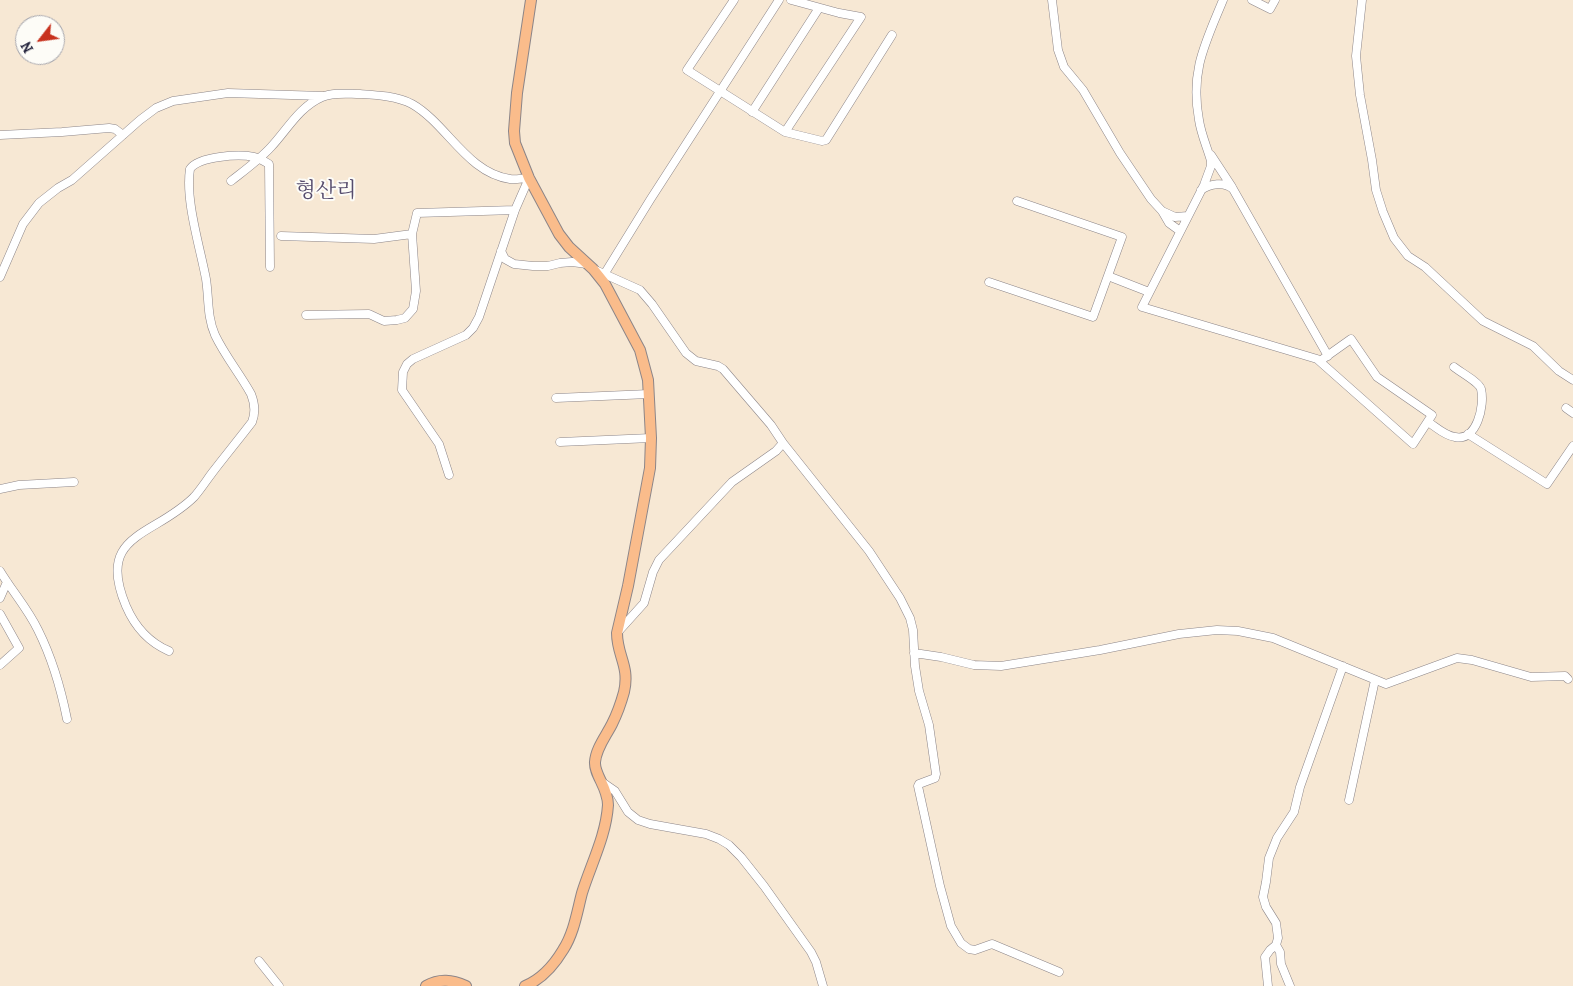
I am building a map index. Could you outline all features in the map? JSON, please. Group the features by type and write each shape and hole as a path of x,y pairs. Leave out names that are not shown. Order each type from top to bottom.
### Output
{"main road":[{"path":"525,986 544,975 564,950 572,931 606,821 608,797 595,768 596,758 599,748 616,716 624,691 625,665 617,633 628,586 651,460 647,371 640,350 605,284 563,241 529,178 517,149 514,131 516,94 531,0"},
{"path":"426,986 442,980 458,982 466,986"}],"street":[{"path":"734,0 687,70 785,132 822,141 826,140 892,35"},
{"path":"605,273 779,0"},
{"path":"785,132 861,17 792,0"},
{"path":"1052,0 1058,50 1064,67 1083,90 1128,165 1151,199 1162,211 1169,223 1180,231"},
{"path":"1222,0 1203,48 1196,76 1199,121 1211,166 1201,190 1142,307 1320,361 1413,444 1432,415 1377,377 1351,339 1320,361"},
{"path":"1252,0 1270,9 1275,0"},
{"path":"1362,0 1356,45 1360,95 1376,190 1394,238 1408,256 1425,267 1482,321 1533,346 1559,372 1573,380"},
{"path":"752,112 819,8"},
{"path":"0,277 23,224 39,203 72,180 156,108 174,101 228,93 323,96 342,94 369,95 392,98 411,104 428,117 485,170 510,179 529,178 515,210 473,328 466,335 414,359 407,364 403,372 402,390 439,444 449,475"},
{"path":"231,181 259,159 291,121 323,96"},
{"path":"0,135 109,128 116,129 123,136"},
{"path":"1208,151 1233,189 1328,356"},
{"path":"169,651 143,635 128,612 118,585 119,557 131,540 178,510 195,495 252,422 255,408 251,394 221,346 212,326 206,280 189,188 190,169 197,162 229,157 255,157 269,164 270,268"},
{"path":"1201,190 1209,186 1223,184 1233,189"},
{"path":"989,282 1093,317 1122,237 1017,201"},
{"path":"306,315 369,314 384,321 405,318 413,309 416,291 412,234 417,213 515,210"},
{"path":"1162,211 1175,217 1188,216"},
{"path":"281,236 374,239 412,234"},
{"path":"501,251 505,259 514,264 548,266 572,262 605,273 640,290 646,295 686,353 696,362 718,366 723,370 771,425 783,443 863,544 888,579 910,618 913,630 919,691 929,725 936,774 935,778 918,786 940,886 951,926 961,943 969,949 975,950 992,944 1059,972"},
{"path":"1108,276 1150,292"},
{"path":"1428,422 1454,437 1460,438 1473,430 1478,420 1482,404 1481,389 1478,384 1454,367"},
{"path":"556,398 649,394"},
{"path":"1566,408 1573,413"},
{"path":"1468,434 1547,484 1573,446"},
{"path":"560,442 651,438"},
{"path":"617,633 644,603 653,572 659,560 732,482 776,451 783,443"},
{"path":"0,489 18,485 74,482"},
{"path":"0,571 39,630 58,680 68,719"},
{"path":"0,598 7,582"},
{"path":"0,614 19,648 0,665"},
{"path":"914,653 974,665 1001,666 1100,650 1178,634 1231,631 1273,638 1386,684 1457,658 1472,660 1531,677 1565,676 1568,679"},
{"path":"1268,986 1265,957 1276,946 1278,938 1276,924 1266,907 1263,897 1269,858 1277,838 1294,812 1300,787 1343,666"},
{"path":"1349,800 1375,680"},
{"path":"602,782 618,795 628,812 638,820 713,836 734,850 769,893 811,952 823,986"},
{"path":"1276,946 1280,952 1285,976 1290,986"},
{"path":"259,960 279,986"}],"district":[{"name":"형산리","path":"326,192"}]}
